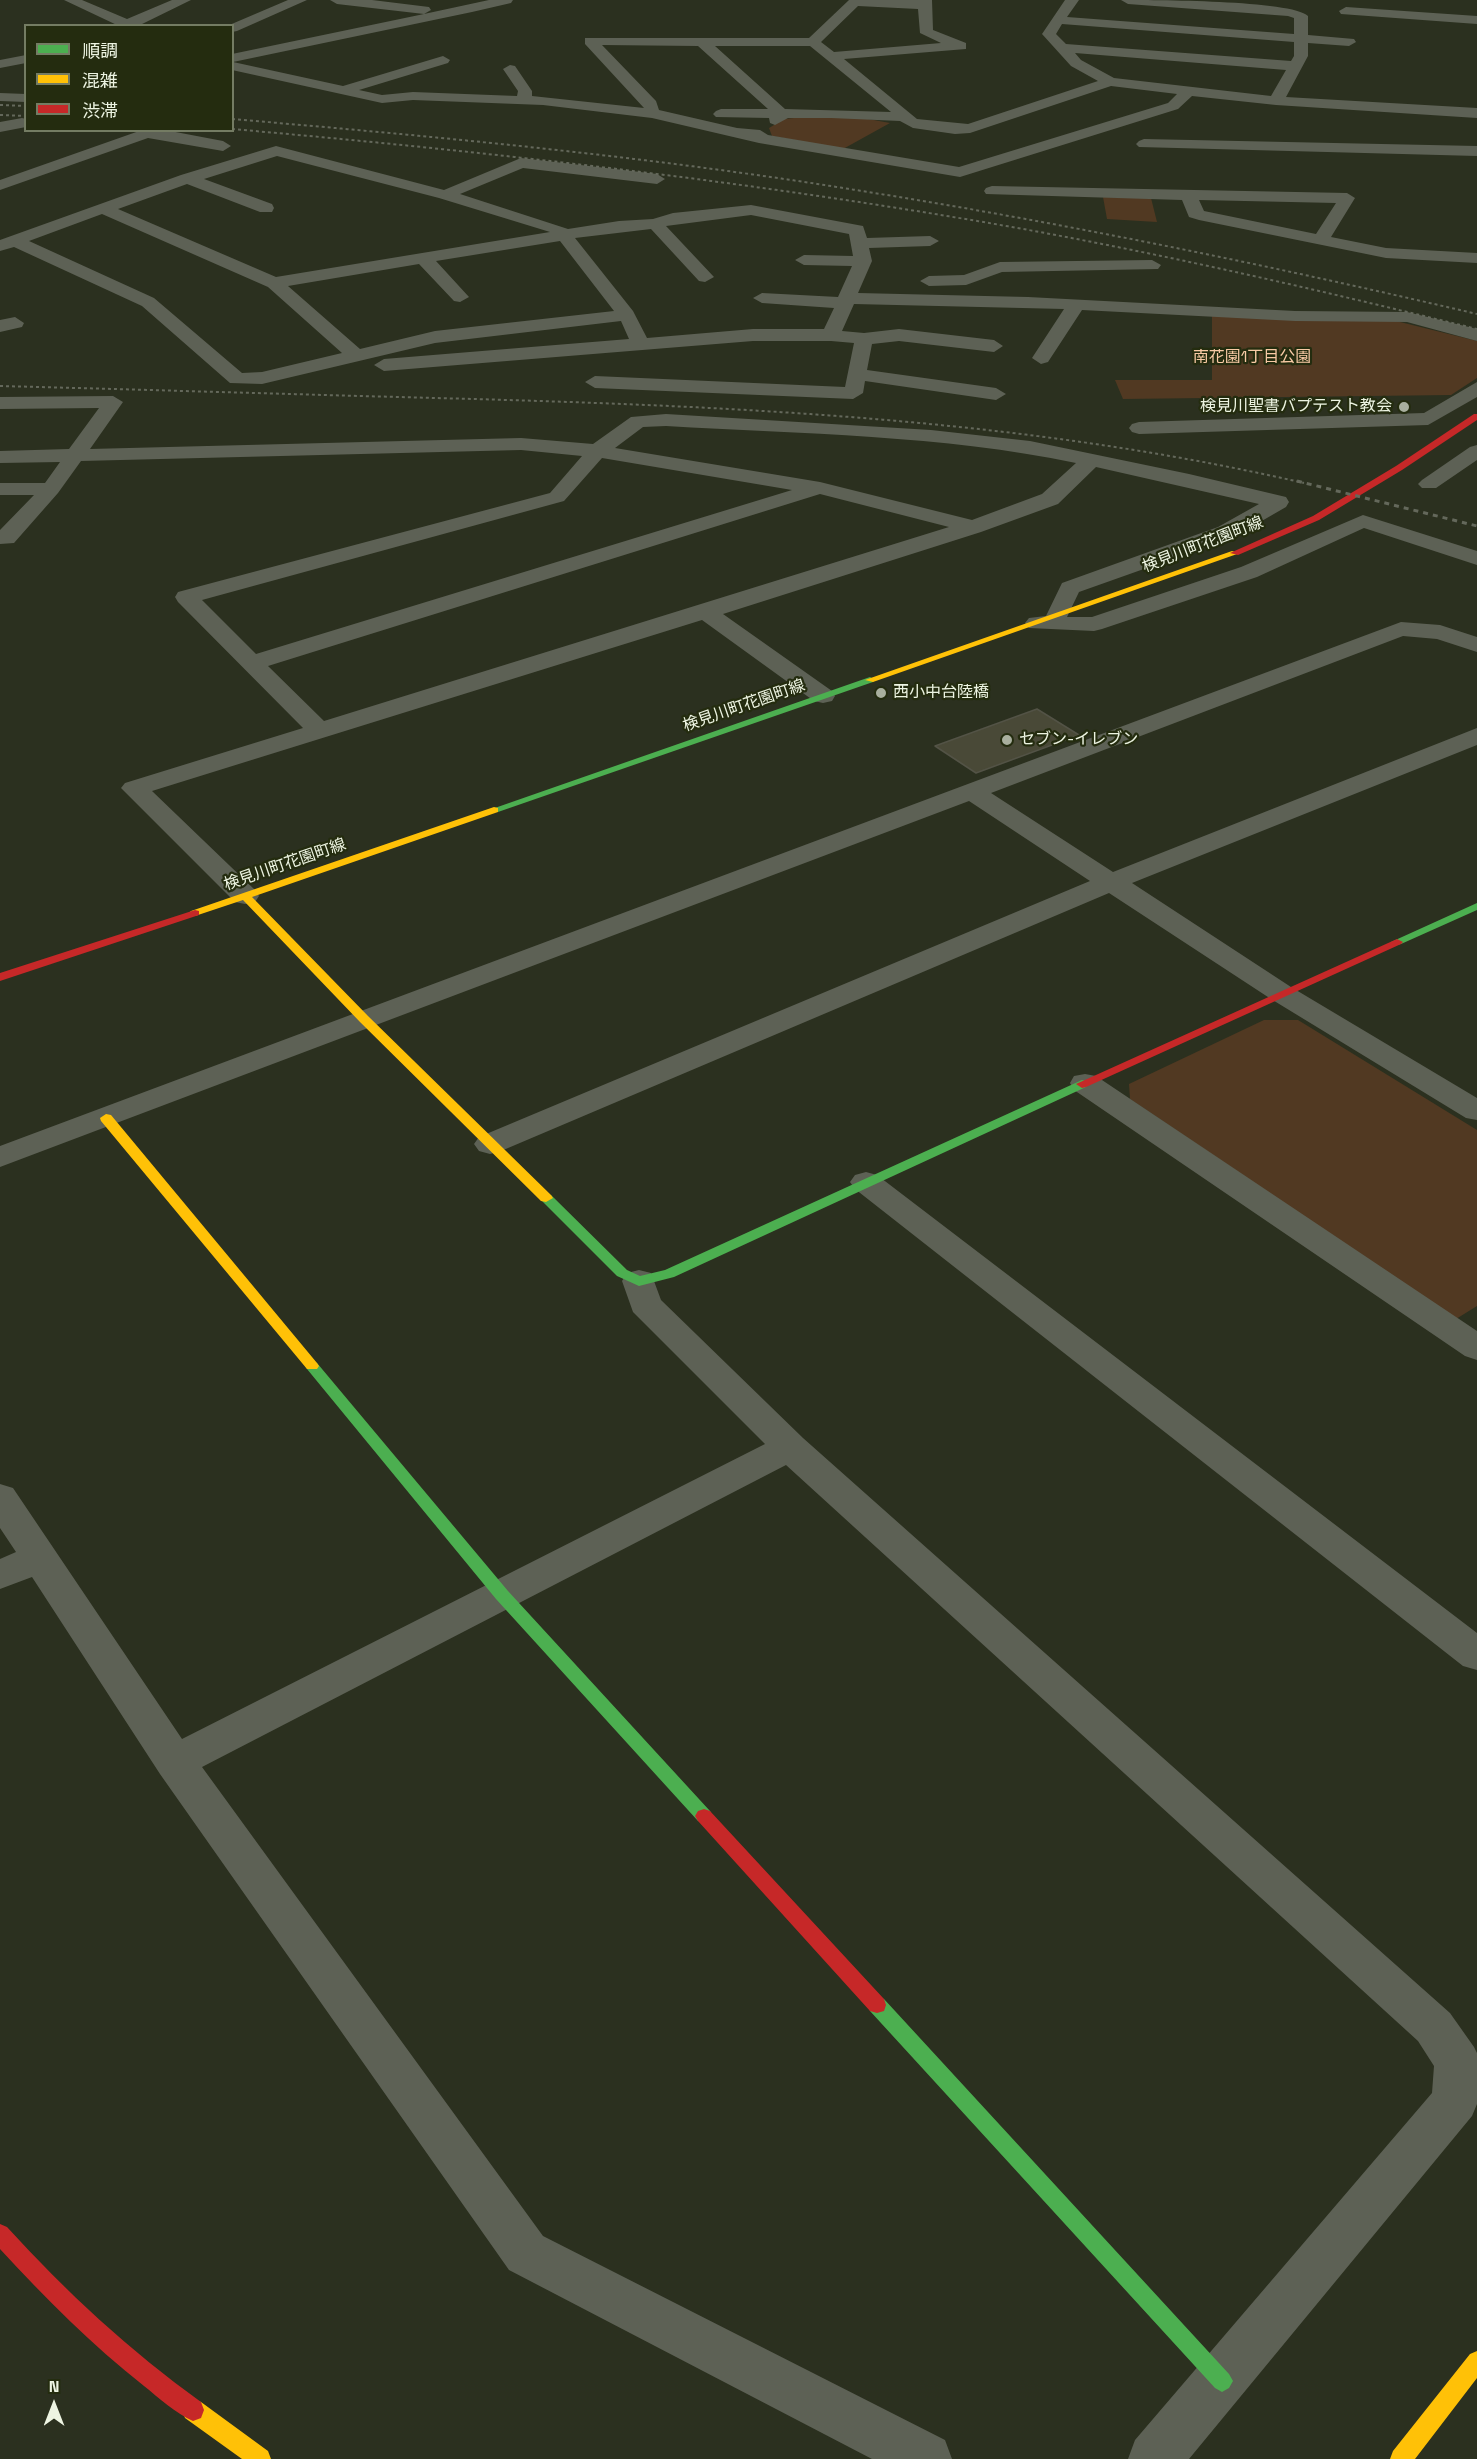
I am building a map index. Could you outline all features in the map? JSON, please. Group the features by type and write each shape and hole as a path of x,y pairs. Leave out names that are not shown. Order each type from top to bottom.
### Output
{"street":[{"path":"82,1 130,24 184,0"},
{"path":"234,27 300,0"},
{"path":"337,0 452,13"},
{"path":"234,57 310,38 394,26 506,0"},
{"path":"1072,0 1048,34 1076,63 1110,82 1276,100 1477,113"},
{"path":"1128,0 1290,12 1301,16 1301,56 1276,100"},
{"path":"813,42 855,2 925,2 927,33 961,46 831,56"},
{"path":"1346,11 1477,20"},
{"path":"1058,20 1349,42"},
{"path":"652,113 651,104 590,41 813,42 894,106 903,117 914,123 955,129 970,128 1110,82"},
{"path":"701,41 780,112 781,117 763,127 759,138 960,172 1173,106 1189,91"},
{"path":"1061,48 1296,66"},
{"path":"0,64 24,59"},
{"path":"341,91 443,60"},
{"path":"234,66 382,99 413,96 524,100 652,113 737,134 760,135"},
{"path":"510,69 525,91 524,100"},
{"path":"413,96 445,83"},
{"path":"669,116 780,112 903,117"},
{"path":"3,127 24,126"},
{"path":"0,185 153,132 223,146"},
{"path":"1144,144 1477,151"},
{"path":"8,243 187,178 224,169 276,151 445,195 560,230 627,315 641,344"},
{"path":"445,195 521,163 657,179"},
{"path":"0,170 27,176"},
{"path":"187,178 266,208"},
{"path":"992,191 1347,198 1321,240"},
{"path":"1189,195 1195,213 1199,215 1386,253 1477,258"},
{"path":"104,209 274,283 362,353 383,365 753,335 831,335 864,339 899,335 994,346"},
{"path":"274,283 619,226 655,224 673,218 751,210 857,230 862,261 831,335"},
{"path":"655,224 705,277"},
{"path":"859,243 930,241"},
{"path":"8,243 148,302 237,379 262,378 435,337 627,315"},
{"path":"424,259 460,297"},
{"path":"804,260 862,261"},
{"path":"909,281 966,280 1000,267 1152,265"},
{"path":"847,294 875,281"},
{"path":"762,298 847,294 1295,316 1407,317 1477,335"},
{"path":"1041,358 1076,305"},
{"path":"595,382 853,393 864,339"},
{"path":"857,374 996,394"},
{"path":"1139,428 1428,419 1477,388"},
{"path":"0,403 113,402 51,489 6,538 0,537"},
{"name":"検見川町花園町線","path":"0,977 245,896 1222,558 1316,518 1477,416"},
{"path":"320,731 186,597 557,497 597,451 638,421 666,420 931,436 1030,447 1189,480 1278,502 1226,532 1071,588 1047,619"},
{"path":"0,457 76,457 521,444 597,451 820,488 973,527"},
{"path":"1429,484 1477,451"},
{"path":"1090,461 1050,499 973,527 134,788 622,1273 639,1281 669,1274 1281,993 1473,912"},
{"path":"252,663 820,488"},
{"path":"0,489 51,489"},
{"path":"1047,619 1094,624 1249,572 1363,521 1477,558"},
{"path":"705,612 823,696"},
{"path":"0,1157 1401,629 1440,632 1477,645"},
{"path":"490,1144 1111,882 1477,736"},
{"path":"971,791 1281,993 1477,1112"},
{"path":"1085,1083 1477,1348"},
{"path":"106,1118 502,1595 1222,2381"},
{"path":"866,1182 1477,1655"},
{"path":"639,1281 645,1304 790,1447 1434,2027 1458,2062 1455,2101 1222,2381 1154,2459"},
{"path":"175,1762 790,1447"},
{"path":"0,1498 19,1567 175,1762 526,2253 926,2459"},
{"path":"0,2234 43,2282 153,2382 260,2459"},
{"path":"1401,2459 1477,2361"}],"lane":[{"path":"0,97 24,98"}],"green space":[{"path":"824,115 852,116 890,123 843,149 772,136 769,128 784,119"},
{"path":"1103,197 1151,198 1157,222 1107,219"},
{"name":"南花園1丁目公園","path":"1212,315 1396,321 1477,341 1477,378 1451,395 1123,399 1115,380 1212,380"},
{"path":"1264,1020 1298,1020 1477,1130 1477,1306 1456,1319 1130,1099 1129,1084"}],"building":[{"name":"セブン-イレブン","path":"1037,709 1079,735 976,773 935,746"}],"railway":[{"path":"0,105 24,106"},
{"path":"0,115 24,116"},
{"path":"234,119 548,149 705,168 862,191 1017,217 1171,247 1477,314"},
{"path":"234,129 526,158 721,182 915,211 1071,238 1188,262 1304,287 1477,329"},
{"path":"0,386 579,402 787,412 891,420 1098,444 1304,483"},
{"path":"1297,481 1477,526"}],"traffic: fast":[{"path":"494,810 870,680"},
{"path":"1397,942 1477,906"},
{"path":"546,1198 622,1273 639,1281 669,1274 1082,1084"},
{"path":"312,1366 502,1595 704,1816"},
{"path":"877,2005 1222,2381"}],"traffic: slow":[{"path":"870,680 1235,553"},
{"path":"195,913 494,810"},
{"path":"245,896 364,1019 546,1198"},
{"path":"106,1118 312,1366"},
{"path":"1401,2459 1477,2361"},
{"path":"193,2410 260,2459"}],"traffic: jam":[{"path":"1235,553 1316,518 1399,468 1477,416"},
{"path":"0,977 195,913"},
{"path":"1082,1084 1397,942"},
{"path":"704,1816 877,2005"},
{"path":"0,2234 92,2328 141,2371 193,2410"}],"place":[{"name":"検見川聖書バプテスト教会","path":"1404,407"},
{"name":"西小中台陸橋","path":"881,693"},
{"name":"セブン-イレブン","path":"1007,740"}]}
